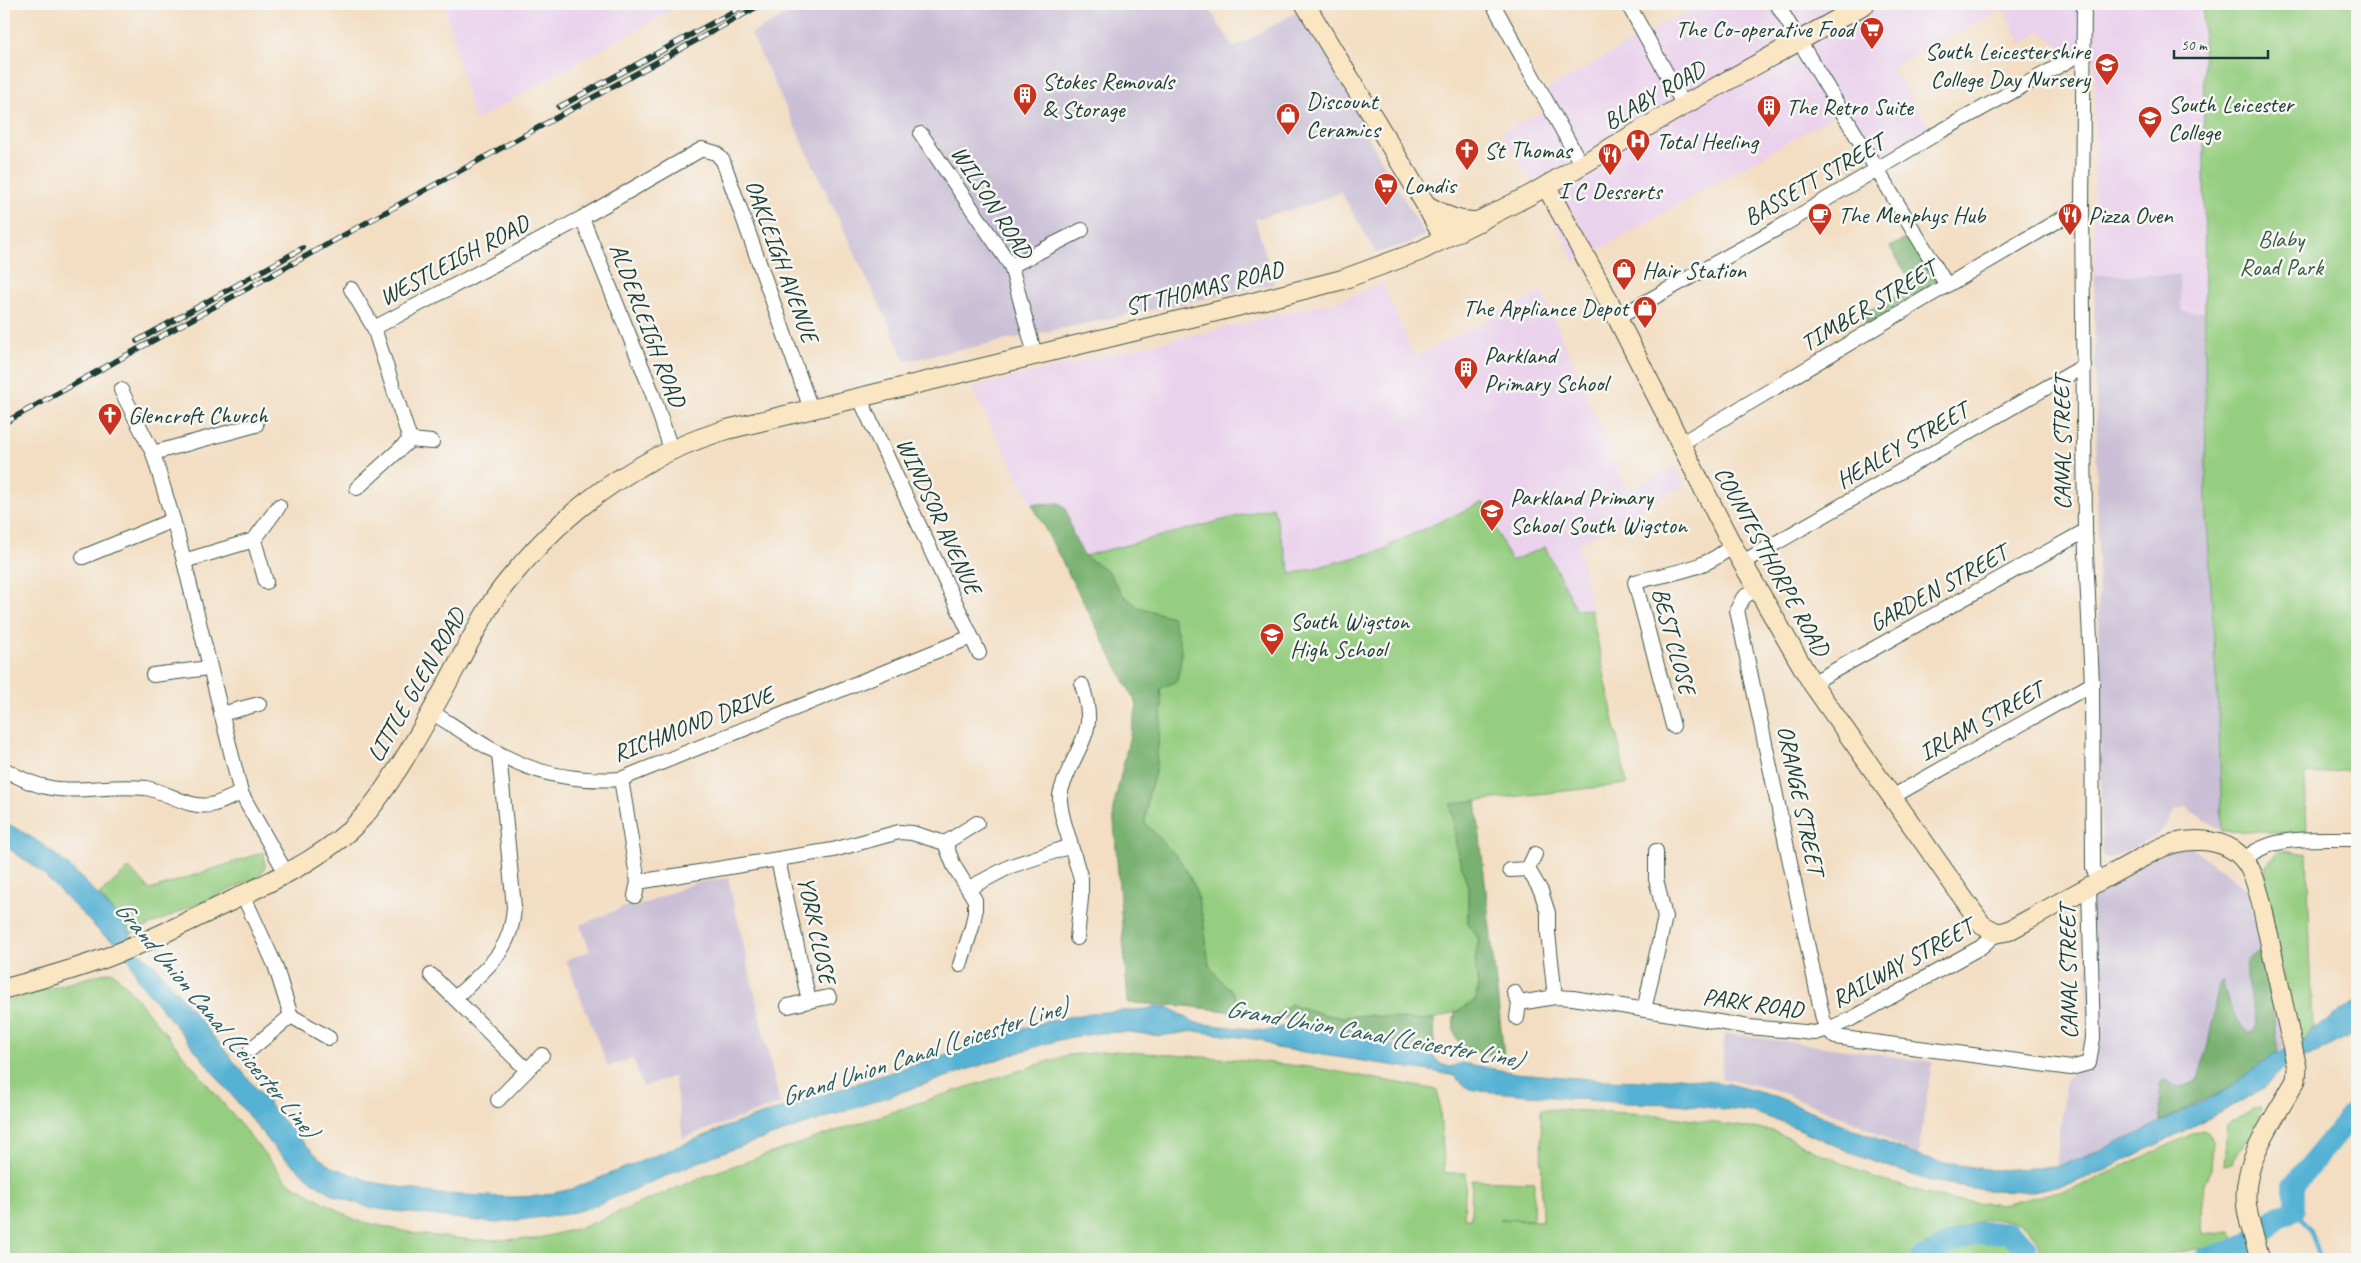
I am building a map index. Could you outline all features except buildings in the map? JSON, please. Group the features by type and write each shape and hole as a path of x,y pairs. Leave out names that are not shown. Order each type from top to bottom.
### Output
{"main road":[{"path":"1305,4 1426,205 1444,239"},
{"name":"BLABY ROAD","path":"1546,186 1684,105 1865,4"},
{"name":"ST THOMAS ROAD","path":"859,397 1341,280 1444,239 1482,221 1546,186"},
{"name":"COUNTESTHORPE ROAD","path":"1546,186 1617,318 1732,545 1812,684 1982,925 1997,933"},
{"path":"1426,205 1457,220 1482,221"},
{"name":"LITTLE GLEN ROAD","path":"4,989 113,955 146,941 243,895 286,873 328,848 364,816 387,786 433,713 492,602 529,556 556,528 595,496 671,449 722,431 859,397"},
{"path":"1997,933 2008,931 2161,847 2178,841 2198,840 2215,843 2227,848 2244,860 2254,878 2261,901 2297,1068 2296,1080 2271,1123 2250,1165 2246,1197 2249,1218 2260,1257"}],"street":[{"path":"1493,4 1582,166"},
{"path":"1628,4 1684,105"},
{"path":"1777,4 1946,284"},
{"name":"CANAL STREET","path":"2084,4 2082,208 2085,531 2092,684 2094,884 2091,1056"},
{"name":"BASSETT STREET","path":"1617,318 1780,227 1877,171 1934,135 2084,52"},
{"name":"WILSON ROAD","path":"920,134 1011,266 1035,355"},
{"name":"OAKLEIGH AVENUE","path":"693,154 702,149 712,150 723,161 811,409"},
{"name":"WESTLEIGH ROAD","path":"410,440 374,328 582,218 693,154"},
{"name":"TIMBER STREET","path":"1680,444 1851,343 1946,284 2082,208"},
{"name":"ALDERLEIGH ROAD","path":"582,218 652,392 671,449"},
{"path":"1011,266 1082,230"},
{"path":"351,289 374,328"},
{"name":"HEALEY STREET","path":"1742,562 2084,366"},
{"path":"121,390 152,453 173,520 241,793 286,873"},
{"name":"WINDSOR AVENUE","path":"859,397 978,653"},
{"path":"152,453 256,425"},
{"path":"357,488 410,440 432,442"},
{"path":"184,561 254,540 279,506"},
{"path":"83,556 173,520"},
{"name":"GARDEN STREET","path":"1812,684 2085,531"},
{"path":"254,540 266,582"},
{"name":"BEST CLOSE","path":"1673,726 1635,582 1704,564 1723,554 1732,545"},
{"name":"ORANGE STREET","path":"1756,588 1743,598 1737,610 1823,1019 1828,1029"},
{"name":"RICHMOND DRIVE","path":"433,713 499,754 531,770 585,780 622,779 971,637"},
{"path":"153,675 209,668"},
{"name":"IRLAM STREET","path":"1892,797 2092,684"},
{"path":"1077,938 1081,898 1080,879 1061,808 1060,796 1063,784 1087,730 1089,719 1088,704 1082,685"},
{"path":"221,714 259,704"},
{"path":"455,998 503,950 513,919 514,907 499,754"},
{"path":"4,769 29,783 49,789 146,788 162,791 198,805 212,805 241,793"},
{"path":"622,779 638,882 635,896"},
{"path":"778,860 833,850 899,832 912,833 945,843 976,823"},
{"path":"2244,860 2251,852 2270,844 2357,839"},
{"path":"945,843 954,866 975,900 975,912 960,965"},
{"path":"969,888 1012,866 1072,846"},
{"path":"1644,1010 1665,917 1656,879 1656,851"},
{"path":"1528,869 1535,854"},
{"name":"YORK CLOSE","path":"638,882 778,860 809,1001"},
{"path":"1510,870 1528,869"},
{"path":"1528,869 1541,891 1548,912 1548,932 1555,997"},
{"path":"243,895 275,964 291,1016 329,1038"},
{"name":"RAILWAY STREET","path":"1828,1029 1851,1019 1981,947 1997,933"},
{"path":"431,975 527,1070"},
{"name":"YORK CLOSE","path":"788,1006 829,997"},
{"name":"PARK ROAD","path":"1517,1018 1516,997 1555,997 1749,1027 1806,1033 1828,1029 1835,1036 2072,1068 2089,1063 2091,1056"},
{"path":"251,1049 291,1016"},
{"path":"498,1100 542,1055"}],"shaded area":[{"path":"444,4 683,4 474,121"},
{"path":"806,4 1206,4 1234,48 1306,6 1364,97 1368,137 1425,235 1407,244 1376,253 1341,192 1312,204 1255,219 1274,284 906,361 751,34"},
{"path":"1699,4 2084,4 2084,52 2067,54 2041,31 2021,44 2003,10 1892,67 1934,135 1877,171 1840,112 1575,263 1546,205 1501,132 1549,109 1541,93"},
{"name":"South Leicester College","path":"2095,4 2202,4 2206,166 2206,312 2179,312 2178,275 2094,275"},
{"path":"2094,275 2179,275 2182,312 2206,312 2206,500 2219,725 2222,831 2187,808 2174,811 2167,824 2152,839 2110,859 2106,858 2102,851"},
{"name":"South Wigston High School","path":"1382,283 1415,357 1542,292 1627,490 1675,467 1684,485 1578,544 1627,784 1476,800 1499,1002 1434,1019 1435,1052 1314,1023 1186,1006 1128,1003 1113,809 1137,705 971,387 1342,300"},
{"path":"2183,841 2248,890 2284,1046 2282,1052 2279,1051 2173,1115 2099,1151 2056,1167 2066,1079 2087,1054 2089,887"},
{"path":"728,878 780,1104 683,1138 674,1076 643,1087 633,1058 608,1067 566,960 590,951 580,925 632,904 634,908 694,883"},
{"path":"1725,1033 1932,1062 1918,1156 1857,1123 1776,1090 1721,1078"}],"green space":[{"name":"Blaby Road Park","path":"2203,4 2357,4 2357,770 2305,774 2307,833 2222,831 2219,725 2206,500"},
{"path":"1911,235 1942,287 1869,329 1861,315 1913,285 1890,247"},
{"path":"1483,502 1511,561 1545,547 1576,609 1591,610 1627,784 1451,804 1457,851 1468,887 1468,923 1479,939 1475,960 1478,986 1476,1000 1462,1009 1437,1018 1425,1020 1336,1016 1291,1004 1274,1017 1242,1013 1233,992 1219,979 1209,965 1203,919 1195,887 1180,860 1145,823 1148,795 1155,773 1162,706 1160,689 1172,617 1138,607 1122,594 1108,571 1084,556 1273,507 1291,574 1391,548 1389,545"},
{"path":"1060,503 1066,509 1073,534 1084,556 1108,571 1122,594 1138,607 1172,617 1180,642 1181,662 1177,681 1160,689 1162,706 1155,773 1148,795 1145,823 1180,860 1195,887 1203,919 1209,965 1219,979 1233,992 1242,1013 1186,1006 1128,1003 1113,809 1137,705 1032,504"},
{"path":"1476,800 1504,1056 1466,1048 1459,1043 1453,1026 1455,1013 1476,1000 1478,986 1475,960 1479,939 1468,923 1468,887 1457,851 1451,804"},
{"path":"2280,851 2300,854 2307,853 2313,1029 2302,1042 2285,985 2264,884 2266,865"},
{"path":"264,852 265,868 258,877 130,934 129,930 99,895 129,868 150,890"},
{"path":"2259,953 2264,956 2279,1051 2230,1087 2161,1121 2159,1082 2165,1080 2182,1087 2198,1079 2208,1045 2219,983 2223,981 2229,1003 2239,1021 2248,1033 2253,1032 2257,1025 2246,978 2246,964 2249,958"},
{"path":"112,971 287,1181 355,1220 417,1234 475,1240 535,1239 583,1227 707,1175 930,1099 1068,1055 1115,1051 1246,1060 1317,1068 1438,1090 1445,1173 1466,1173 1464,1218 1471,1218 1472,1180 1534,1182 1533,1220 1499,1219 1542,1221 1541,1109 1650,1114 1773,1131 1874,1178 1947,1199 2001,1205 2081,1186 2203,1129 2213,1142 2211,1169 2204,1183 2201,1213 2203,1234 2231,1231 2235,1240 2230,1246 2189,1250 2155,1259 2042,1259 2036,1241 2030,1231 2016,1222 2000,1219 1965,1226 1931,1242 1902,1259 4,1259 4,1001"},
{"path":"1291,1004 1327,1016 1368,1015 1412,1020 1434,1019 1435,1052 1314,1023 1274,1017"},
{"path":"2261,1108 2253,1129 2232,1163 2224,1165 2227,1124 2253,1109"},
{"path":"1979,1236 2007,1238 2017,1245 2024,1259 1929,1259 1957,1242"}],"water":[{"path":"4,822 41,844 87,883 129,930 132,940 141,953 153,963 283,1121 318,1157 332,1167 372,1182 439,1194 509,1197 540,1196 572,1189 731,1125 1046,1021 1091,1013 1147,1009 1156,1006 1168,1007 1196,1023 1267,1031 1291,1024 1315,1026 1373,1039 1434,1057 1441,1064 1450,1067 1462,1063 1516,1073 1602,1080 1646,1081 1679,1077 1729,1084 1777,1097 1918,1156 1938,1162 1993,1170 2056,1167 2099,1151 2205,1101 2230,1087 2274,1054 2302,1042 2308,1033 2357,1001 2357,1031 2327,1048 2305,1056 2284,1068 2262,1089 2229,1108 2106,1170 2075,1182 2032,1191 1984,1190 1927,1180 1858,1156 1788,1124 1752,1112 1676,1104 1626,1103 1481,1091 1469,1089 1454,1076 1437,1072 1276,1048 1262,1040 1194,1031 1160,1036 1129,1032 1098,1033 1067,1038 1038,1046 715,1155 592,1207 567,1214 495,1223 370,1208 334,1195 316,1184 277,1151 139,981 130,961 121,948 104,936 40,871 4,845"}],"waterway":[{"path":"2205,1259 2250,1245 2279,1215 2294,1211 2294,1185 2357,1109"},
{"path":"2294,1211 2309,1227 2320,1259"},
{"path":"1921,1259 1948,1244 1979,1233 2008,1232 2025,1247 2029,1259"}],"railway":[{"path":"559,107 747,4"},
{"path":"4,423 762,4"},
{"path":"137,341 303,248"}],"place":[{"name":"The Co-operative Food","path":"1872,50"},
{"name":"South Leicestershire College Day Nursery","path":"2107,86"},
{"name":"Stokes Removals & Storage","path":"1025,116"},
{"name":"The Retro Suite","path":"1769,128"},
{"name":"Discount Ceramics","path":"1288,136"},
{"name":"South Leicester College","path":"2150,139"},
{"name":"Total Heeling","path":"1638,162"},
{"name":"St Thomas","path":"1467,171"},
{"name":"I C Desserts","path":"1610,176"},
{"name":"Londis","path":"1386,206"},
{"name":"The Menphys Hub","path":"1820,236"},
{"name":"Pizza Oven","path":"2070,236"},
{"name":"Hair Station","path":"1624,291"},
{"name":"The Appliance Depot","path":"1645,329"},
{"name":"Parkland Primary School","path":"1466,390"},
{"name":"Glencroft Church","path":"110,436"},
{"name":"Parkland Primary School South Wigston","path":"1492,532"},
{"name":"South Wigston High School","path":"1272,656"}],"water label":[{"name":"Grand Union Canal (Leicester Line)","path":"216,1019"},
{"name":"Grand Union Canal (Leicester Line)","path":"1374,1034"},
{"name":"Grand Union Canal (Leicester Line)","path":"924,1052"}]}
